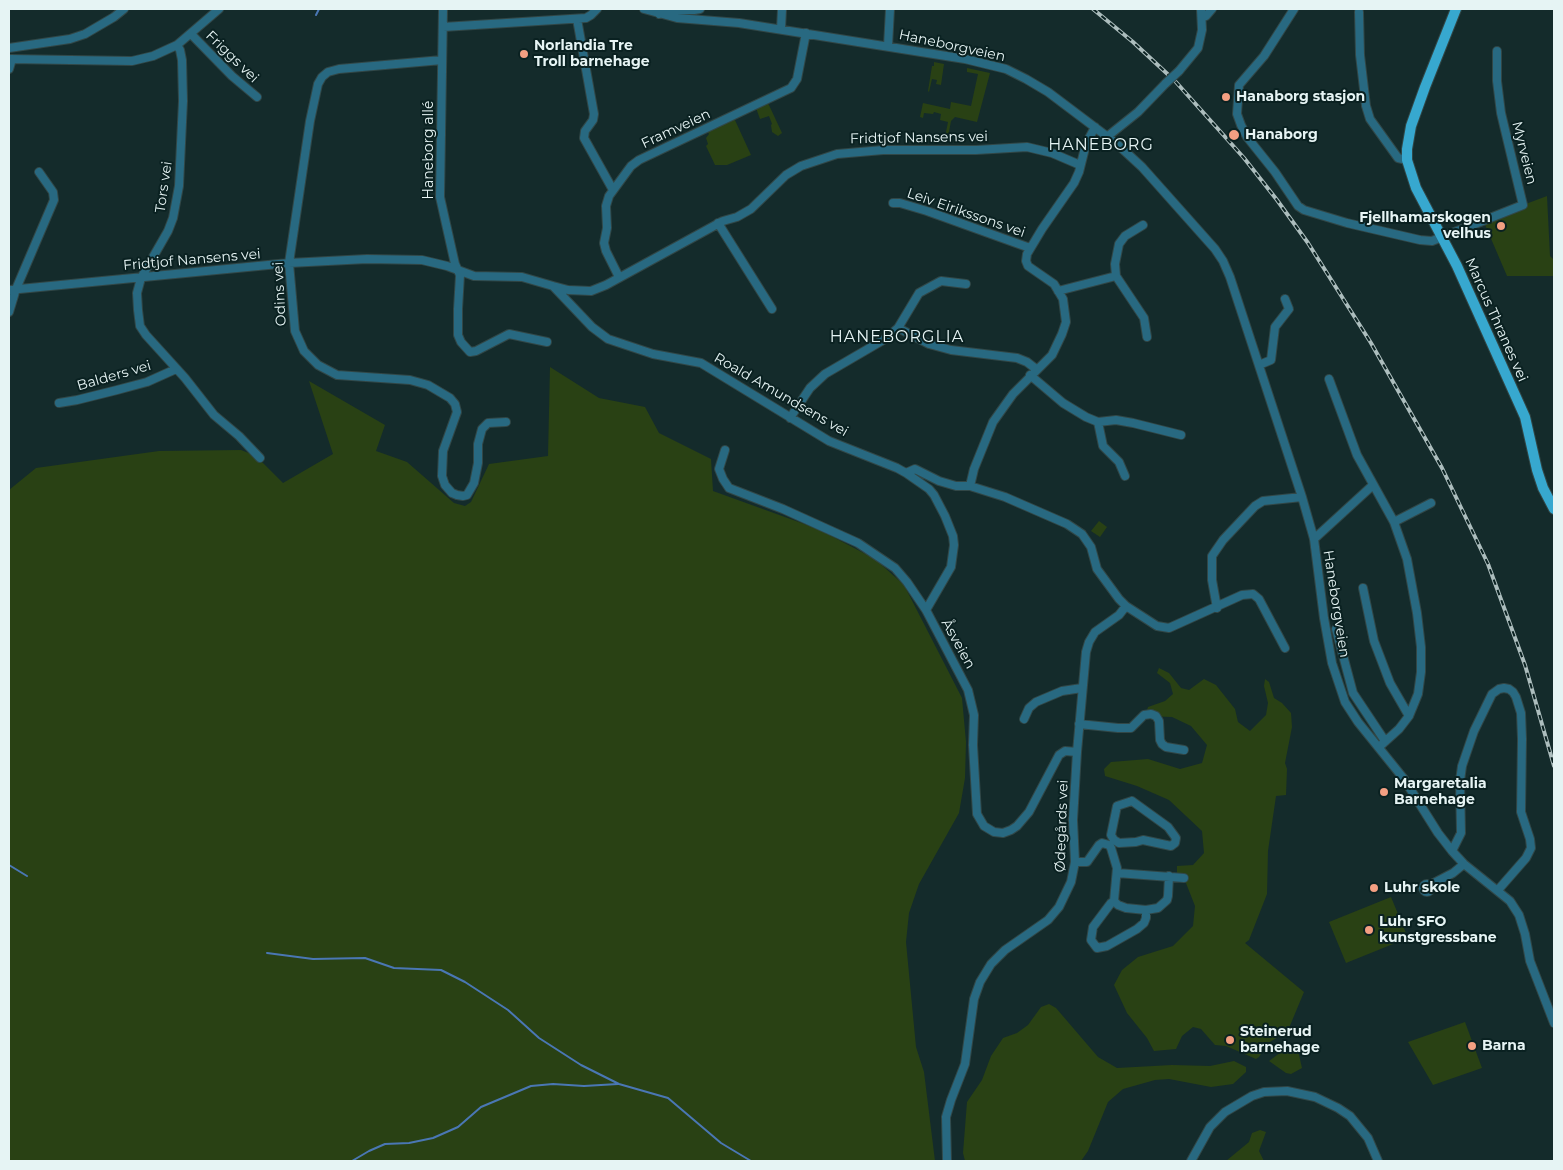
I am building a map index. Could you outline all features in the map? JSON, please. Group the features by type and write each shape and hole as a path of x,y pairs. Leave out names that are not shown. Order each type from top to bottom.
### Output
{"main road":[{"name":"Marcus Thranes vei","path":"1456,9 1411,126 1407,160 1416,188 1457,266 1525,417 1537,470 1553,507"}],"street":[{"path":"9,48 70,39 85,34 124,9"},
{"path":"9,69 10,59 132,61 154,56 177,45 219,9"},
{"name":"Haneborg allé","path":"443,9 440,197 455,264 460,275 457,327 461,342 468,351 476,351 509,334 547,342"},
{"path":"443,27 577,19 589,16 597,9"},
{"name":"Haneborgveien","path":"644,9 677,18 730,22 781,29 965,59 1006,69 1042,88 1108,136 1142,167 1224,261 1302,497 1314,540 1324,618 1336,677 1350,712 1382,744 1438,833 1452,851 1464,864 1510,901 1519,915 1530,961 1554,1023"},
{"path":"659,14 665,10 700,9"},
{"path":"781,29 782,9"},
{"path":"888,46 890,9"},
{"path":"1201,13 1206,16 1212,9"},
{"path":"1294,9 1264,56 1239,85 1237,114 1248,137 1298,206 1304,210 1347,223 1420,240 1432,241 1442,236"},
{"path":"1359,12 1360,55 1366,106 1370,119 1398,158 1407,160"},
{"path":"1108,136 1138,112 1180,71 1198,48 1202,30 1201,13"},
{"path":"577,19 594,114 585,131 584,138 613,190"},
{"name":"Framveien","path":"619,277 604,243 607,228 607,201 631,166 639,160 791,88 797,79 806,33"},
{"name":"Friggs vei","path":"191,34 232,76 257,97"},
{"name":"Tors vei","path":"177,45 182,60 183,101 177,201 168,231 141,278 137,293 140,326 214,415 239,436 260,458"},
{"name":"Myrveien","path":"1442,236 1523,204 1501,112 1497,81 1497,51"},
{"name":"Odins vei","path":"442,60 339,69 328,72 322,77 315,94 311,112 289,263 295,331 304,351 318,365 337,374 410,380 428,385 450,398 455,404 456,412 448,435 442,463 443,481 452,493 463,496 467,495 474,483 478,463 478,444 482,429 488,423 506,422"},
{"path":"970,486 981,450 993,422 1013,394 1052,355 1064,328 1066,312 1062,298 1048,278 1033,271 1028,266 1026,261 1027,254 1074,183 1088,138 1095,127"},
{"name":"Fridtjof Nansens vei","path":"12,290 289,263 400,259 422,260 447,266 474,276 522,277 568,290 592,291 718,224 751,209 786,175 801,166 837,154 884,150 976,150 1027,147 1052,153 1080,165"},
{"path":"9,312 12,290 55,196 39,172"},
{"name":"Leiv Eirikssons vei","path":"893,203 900,203 927,211 1030,248"},
{"path":"718,224 772,309"},
{"path":"1143,225 1126,236 1119,244 1116,256 1116,276 1144,318 1147,337"},
{"path":"1058,291 1116,276"},
{"path":"790,418 810,388 825,374 885,339 898,328 919,294 941,281 966,284"},
{"name":"Roald Amundsens vei","path":"554,287 592,327 608,339 653,354 700,362 829,441 906,473 915,469 939,481 956,486 970,486 1005,497 1067,524 1082,534 1091,547 1097,569 1126,606 1157,626 1168,628 1250,593 1259,599 1285,648"},
{"path":"1259,365 1272,360 1275,326 1289,309 1285,300"},
{"path":"898,328 930,344 951,350 1017,358 1063,403 1098,422 1124,421 1181,435"},
{"name":"Balders vei","path":"59,403 147,382 176,369"},
{"path":"1329,379 1357,455 1394,522 1414,591 1421,648 1421,672 1418,694 1409,716 1399,729 1382,744 1353,693 1336,628"},
{"path":"1098,422 1103,446 1120,462 1125,476"},
{"name":"Åsveien","path":"725,450 719,470 722,479 729,488 783,509 858,543 895,568 907,582 926,610 968,690 974,715 973,745 977,814 984,826 994,832 1002,833 1017,826 1029,812 1059,755 1065,751 1077,752"},
{"path":"906,473 930,489 945,516 953,536 951,567 926,610"},
{"path":"1314,540 1373,485"},
{"path":"1217,608 1212,580 1212,556 1223,540 1255,506 1263,501 1302,497"},
{"path":"1394,522 1431,503"},
{"path":"1363,588 1374,641 1390,683 1409,716"},
{"name":"Ødegårds vei","path":"947,1161 946,1117 965,1064 974,999 980,982 991,964 998,957 1011,945 1041,926 1059,907 1072,882 1075,862 1073,820 1077,752 1086,652 1093,634 1119,615 1126,606"},
{"path":"1024,719 1029,708 1036,702 1062,691 1082,688"},
{"path":"1452,851 1461,832 1460,781 1462,766 1474,730 1492,694 1499,689 1509,689 1516,697 1521,713 1521,812 1531,848 1526,858 1498,890"},
{"path":"1079,724 1131,728 1144,715 1151,714 1156,716 1159,721 1162,744 1166,747 1184,750"},
{"path":"1075,862 1087,862 1102,843 1111,843 1119,843 1136,842 1143,840 1171,846 1175,843 1176,838 1161,821 1132,801 1117,806 1111,836 1111,843 1117,873 1114,901"},
{"path":"1430,885 1453,873 1464,864"},
{"path":"1117,873 1184,878"},
{"path":"1114,901 1121,907 1146,910 1158,908 1166,900 1170,889 1169,876"},
{"path":"1114,901 1110,903 1093,927 1091,940 1097,948 1108,946 1137,929 1144,923 1146,910"},
{"path":"1191,1161 1210,1127 1225,1112 1252,1096 1264,1092 1287,1091 1307,1094 1321,1099 1350,1116 1368,1138 1378,1161"}],"green space":[{"path":"934,62 944,64 941,85 936,84 937,80 932,79 929,92 932,66 934,66"},
{"path":"967,68 990,73 977,122 955,117 951,121 948,137 945,137 948,122 940,120 941,114 934,112 933,114 924,113 923,118 920,117 923,103 950,109 951,102 971,106 978,74 967,72"},
{"path":"768,103 782,133 778,136 772,132 769,116 760,119 756,108"},
{"path":"734,118 751,155 727,165 715,165 706,146 708,144 706,138 709,134 707,130"},
{"path":"1547,196 1550,256 1554,260 1554,276 1507,276 1483,220"},
{"path":"550,367 599,398 645,407 659,433 711,459 713,491 818,529 875,559 904,585 962,698 966,742 965,778 959,813 919,884 909,913 906,942 916,1047 924,1072 935,1161 9,1161 9,490 36,468 159,451 241,450 256,456 283,483 333,454 309,381 385,425 376,451 407,462 454,503 465,506 471,502 489,464 548,456"},
{"path":"1099,521 1107,527 1100,537 1091,531"},
{"path":"1159,668 1169,673 1181,688 1189,690 1204,679 1216,685 1235,709 1238,722 1250,731 1266,715 1268,703 1264,686 1265,679 1269,682 1274,698 1282,703 1291,713 1292,727 1285,763 1287,769 1286,795 1276,796 1268,851 1267,894 1249,940 1245,943 1304,992 1289,1028 1268,1043 1256,1059 1226,1046 1215,1045 1201,1029 1193,1027 1182,1036 1176,1049 1154,1051 1147,1038 1127,1013 1114,985 1122,970 1138,957 1173,946 1193,926 1195,906 1184,878 1177,873 1177,866 1193,865 1204,853 1202,831 1169,800 1137,786 1105,776 1104,769 1111,762 1148,759 1180,769 1202,763 1207,745 1191,726 1172,717 1145,716 1148,707 1165,701 1173,694 1170,683 1157,673"},
{"name":"Luhr SFO kunstgressbane","path":"1391,897 1408,938 1346,963 1329,922"},
{"path":"1049,1004 1056,1008 1098,1057 1117,1068 1172,1065 1210,1066 1234,1061 1246,1067 1246,1072 1233,1084 1211,1087 1169,1079 1155,1080 1123,1089 1108,1102 1088,1151 1081,1161 965,1161 963,1153 967,1102 982,1080 991,1056 1003,1038 1017,1033 1028,1025 1041,1007"},
{"path":"1465,1022 1482,1068 1433,1085 1408,1042"},
{"path":"1292,1044 1297,1046 1302,1068 1291,1074 1286,1073 1269,1061"},
{"path":"1260,1130 1266,1132 1259,1151 1264,1161 1226,1161 1249,1142 1252,1133"}],"waterway":[{"path":"316,15 319,9"},
{"path":"9,865 27,876"},
{"path":"267,953 313,959 365,958 394,968 441,970 465,982 508,1010 539,1038 581,1065 619,1084 668,1098 721,1143 751,1161"},
{"path":"352,1161 385,1144 409,1143 433,1138 458,1127 481,1107 531,1086 618,1084"}],"railway":[{"path":"1093,9 1133,42 1175,81 1244,158 1308,243 1371,343 1442,468 1488,564 1525,665 1554,766"}],"place":[{"name":"Norlandia Tre Troll barnehage","path":"524,54"},
{"name":"Hanaborg stasjon","path":"1226,97"},
{"name":"Hanaborg","path":"1234,135"},
{"name":"Fjellhamarskogen velhus","path":"1501,226"},
{"name":"Margaretalia Barnehage","path":"1384,792"},
{"name":"Luhr skole","path":"1374,888"},
{"name":"Luhr SFO kunstgressbane","path":"1369,930"},
{"name":"Steinerud barnehage","path":"1230,1040"},
{"name":"Barna","path":"1472,1046"}],"district":[{"name":"HANEBORG","path":"1101,145"},
{"name":"HANEBORGLIA","path":"897,337"}]}
